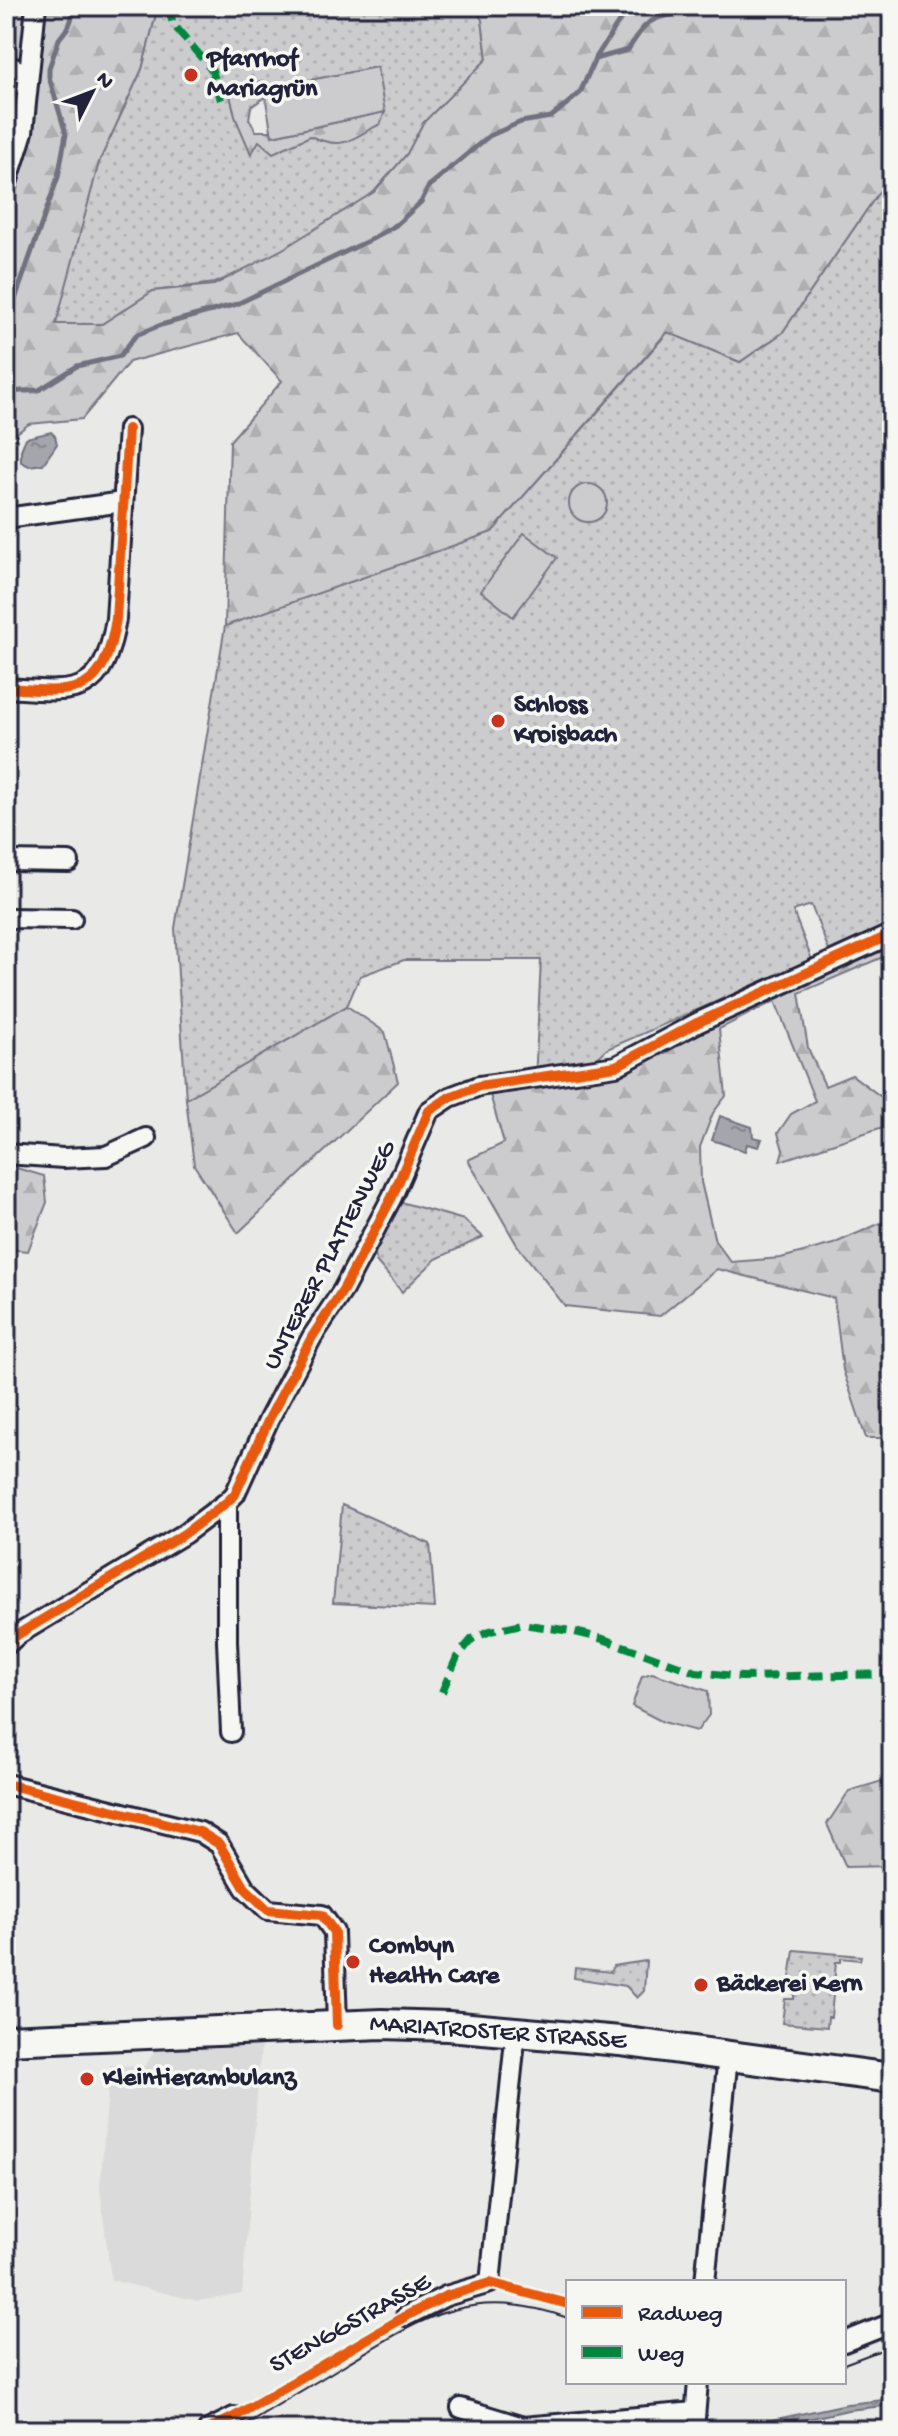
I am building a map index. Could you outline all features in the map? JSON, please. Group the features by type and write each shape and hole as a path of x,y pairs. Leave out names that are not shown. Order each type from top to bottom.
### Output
{"main road":[{"name":"MARIATROSTER STRASSE","path":"6,2040 382,2024 516,2030 731,2055 892,2078"}],"street":[{"path":"6,186 23,132 36,6"},
{"path":"6,64 28,75"},
{"path":"6,688 56,692 88,683 101,670 111,650 116,619 128,429"},
{"path":"6,518 123,502"},
{"path":"6,861 69,862"},
{"path":"6,918 72,919"},
{"name":"UNTERER PLATTENWEG","path":"6,1645 17,1635 184,1534 235,1494 269,1419 312,1337 343,1290 392,1197 429,1111 450,1097 479,1086 616,1066 697,1023 892,934"},
{"path":"6,1154 63,1158 106,1156 146,1138"},
{"path":"227,1502 227,1656 231,1732"},
{"path":"6,1784 200,1832 219,1844 245,1888 268,1910 322,1915 334,1932 337,2025"},
{"name":"STENGGSTRASSE","path":"406,2316 446,2296 490,2283 516,2030"},
{"path":"705,2280 727,2063 731,2055"},
{"path":"846,2341 892,2323"},
{"path":"461,2408 523,2427 694,2422 698,2384"},
{"path":"208,2430 234,2417"}],"shaded area":[{"path":"160,2043 261,2043 242,2294 198,2301 111,2280 100,2188 110,2065 145,2066"}],"green space":[{"path":"6,6 158,6 142,69 99,162 56,324 102,324 153,291 214,285 283,249 374,192 407,154 423,123 487,59 482,20 475,6 892,6 892,173 782,333 740,362 667,332 492,532 225,626 230,441 282,381 238,333 129,362 82,419 29,424 6,441"},
{"path":"158,6 475,6 482,19 487,59 423,123 407,154 374,192 320,229 252,267 215,283 153,291 102,324 55,324 99,162 142,69","holes":["377,67 310,136 273,152 259,140 252,153 236,119 228,87 263,82 264,89"]},
{"path":"377,67 385,112 272,136 264,89"},
{"path":"263,81 265,97 251,107 249,119 256,131 271,131 272,136 385,112 380,124 346,142 331,143 310,136 273,153 259,141 251,154 236,119 228,87"},
{"path":"892,173 892,926 830,953 811,905 793,911 812,960 607,1049 578,1076 535,1081 541,960 404,960 360,976 347,1006 186,1099 175,928 225,626 492,532 668,332 740,362 782,333"},
{"path":"588,484 602,489 607,503 602,517 588,522 574,517 569,503 574,489"},
{"path":"524,533 557,558 513,617 481,591"},
{"path":"892,938 892,953 799,993 808,1048 825,1086 852,1075 880,1096 892,1088 892,1124 780,1161 783,1150 778,1133 791,1114 815,1101 775,1001 719,1029 726,1096 713,1113 700,1147 701,1182 715,1241 731,1262 781,1258 833,1244 892,1218 892,1487 887,1438 866,1438 843,1370 834,1298 717,1269 660,1316 565,1306 517,1245 468,1160 504,1143 489,1091 578,1076 603,1078 722,1016"},
{"path":"347,1006 385,1032 398,1082 238,1233 194,1165 186,1099"},
{"path":"6,1165 44,1176 47,1202 28,1251 6,1249"},
{"path":"397,1201 464,1220 483,1237 436,1259 402,1292 376,1261 375,1252 366,1252"},
{"path":"342,1505 430,1544 435,1608 333,1603"},
{"path":"652,1673 708,1691 709,1715 697,1731 663,1722 632,1706 642,1676"},
{"path":"892,1778 892,1866 846,1867 827,1824 849,1791"},
{"path":"794,1950 861,1956 860,1960 841,1958 841,1962 836,1962 831,2017 828,2017 827,2027 782,2023 785,1999 794,1999 794,1987 789,1986"},
{"path":"646,1961 644,1991 637,1998 626,1986 574,1978 575,1968 611,1972 613,1966"}],"water":[{"path":"51,432 57,444 43,464 29,466 21,462 21,450 26,438"},
{"path":"720,1116 752,1127 753,1137 762,1139 759,1147 747,1144 745,1151 712,1140"},
{"path":"892,2399 892,2405 848,2410 758,2430 725,2430 847,2404"}],"waterway":[{"path":"6,325 58,177 66,134 49,68 59,39 69,26 76,6"},
{"path":"595,59 629,6"},
{"path":"6,392 39,390 77,366 120,356 136,335 237,304 372,239 396,225 421,202 429,186 489,136 521,122 551,117 580,93 595,59 628,50 647,24 677,14 684,6"}],"tram line":[{"path":"236,2430 401,2332 451,2311 477,2305 504,2305 566,2317"},
{"path":"846,2363 892,2346"}],"marked path":[{"path":"168,6 173,24 212,70 221,100"},
{"path":"442,1692 457,1657 472,1639 490,1631 522,1624 603,1639 696,1672 742,1677 892,1674"}],"cycle path":[{"path":"6,688 69,689 83,685 94,677 103,664 116,619 128,429"},
{"path":"6,1645 17,1635 184,1534 235,1494 269,1419 312,1337 343,1290 392,1197 429,1111 450,1097 479,1086 616,1066 697,1023 892,934"},
{"path":"6,1784 200,1832 219,1844 245,1888 268,1910 322,1915 334,1932 337,2025"},
{"path":"208,2430 446,2296 490,2283 566,2303"}],"place":[{"name":"Pfarrhof Mariagrün","path":"191,75"},
{"name":"Schloss Kroisbach","path":"498,721"},
{"name":"Combyn Health Care","path":"353,1962"},
{"name":"Bäckerei Kern","path":"701,1985"},
{"name":"Kleintierambulanz","path":"87,2079"}]}
